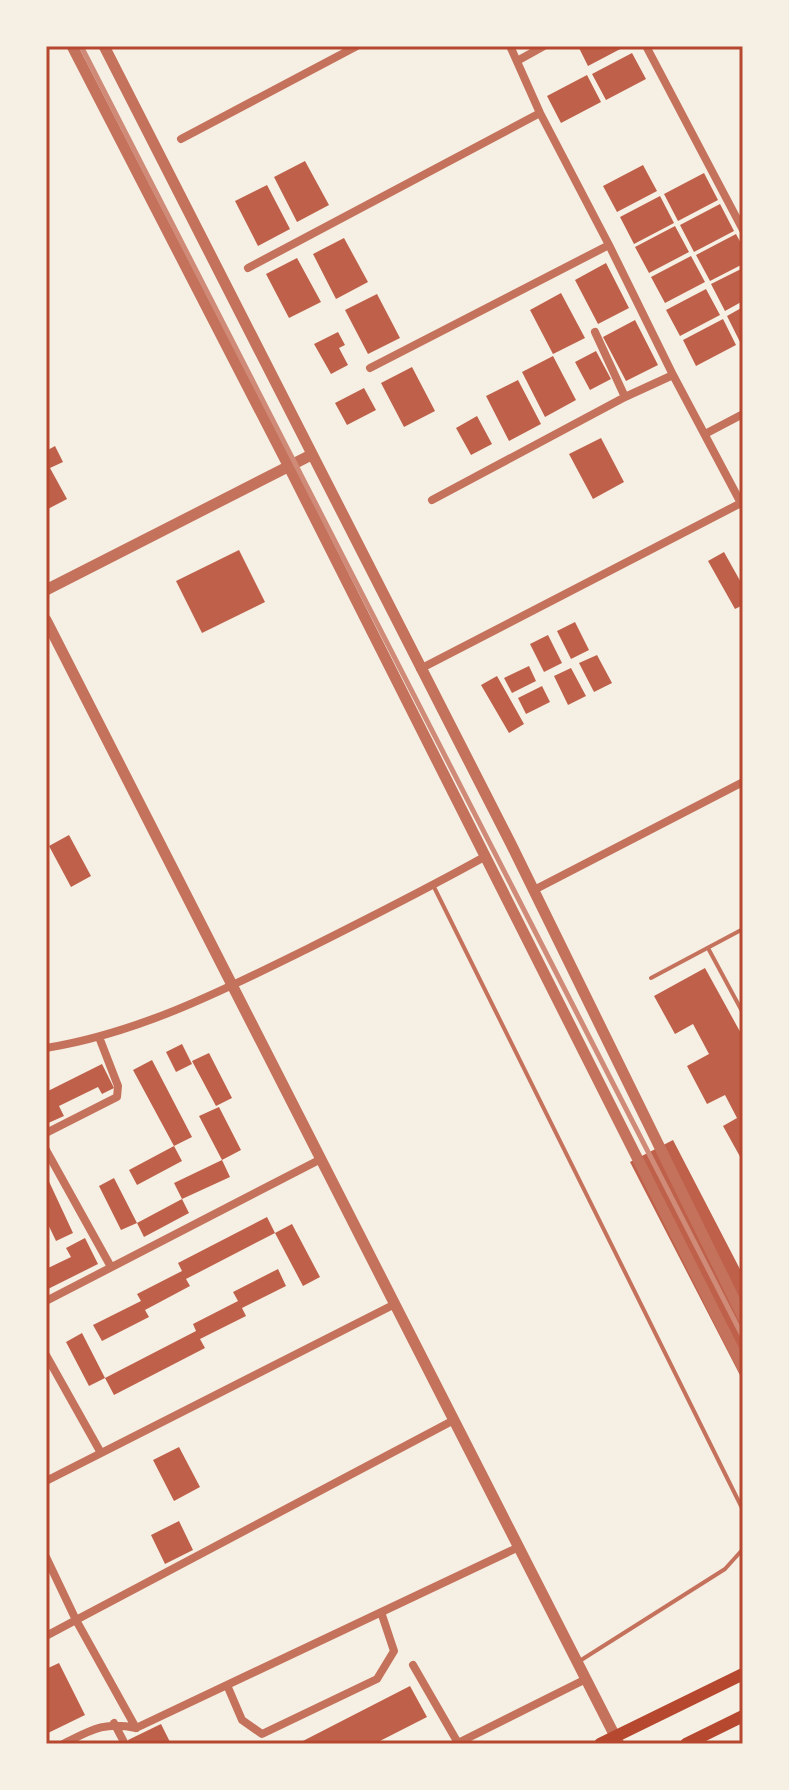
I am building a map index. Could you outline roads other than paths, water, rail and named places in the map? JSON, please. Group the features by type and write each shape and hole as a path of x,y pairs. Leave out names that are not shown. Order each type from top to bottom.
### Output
{"main road":[{"path":"600,1744 617,1740 743,1674"},
{"path":"686,1744 743,1716"}],"street":[{"path":"72,46 288,465 743,1368"},
{"path":"104,46 534,890 743,1317"},
{"path":"181,139 357,46"},
{"path":"420,669 742,505 540,113 510,46"},
{"path":"517,61 544,46"},
{"path":"646,46 743,230"},
{"path":"248,268 540,113"},
{"path":"370,368 609,245"},
{"path":"595,332 625,397"},
{"path":"432,500 625,397 673,375"},
{"path":"705,434 743,414"},
{"path":"46,590 311,455"},
{"path":"46,620 617,1740"},
{"path":"534,890 743,782"},
{"path":"46,1048 142,1024 233,986 486,856"},
{"path":"46,1133 117,1097 118,1086 99,1037"},
{"path":"46,1150 111,1267"},
{"path":"46,1301 321,1159"},
{"path":"46,1481 395,1304"},
{"path":"46,1355 101,1453"},
{"path":"46,1636 454,1420"},
{"path":"63,1744 93,1729 114,1723 136,1728 519,1547"},
{"path":"46,1557 76,1620 136,1728"},
{"path":"227,1685 242,1720 262,1734 377,1679 394,1651 381,1612"},
{"path":"413,1665 457,1743 586,1679"},
{"path":"114,1723 125,1744"}],"lane":[{"path":"433,885 743,1510"},
{"path":"651,978 743,929"},
{"path":"708,948 743,1013"},
{"path":"577,1662 725,1569 743,1549"}],"railway":[{"path":"81,46 743,1337"}]}
